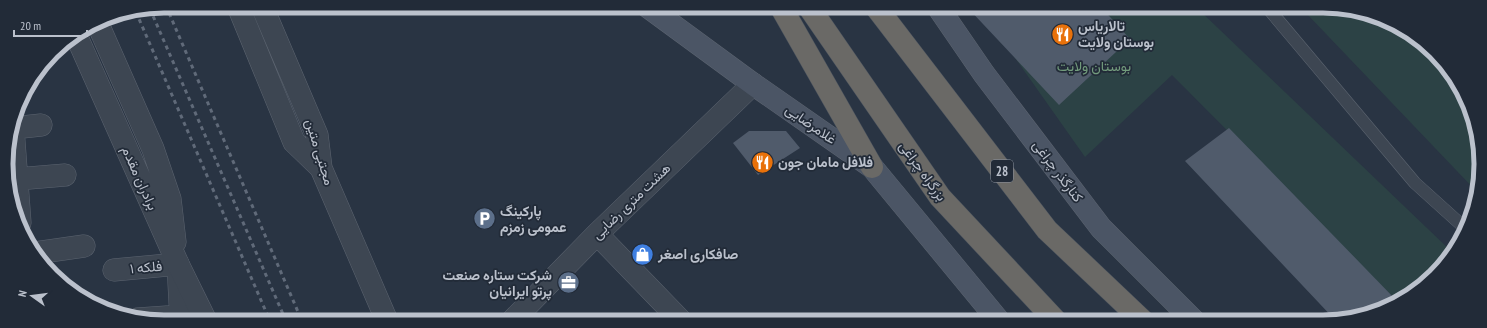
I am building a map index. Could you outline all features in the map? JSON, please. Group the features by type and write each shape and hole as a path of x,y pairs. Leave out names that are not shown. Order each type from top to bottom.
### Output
{"highway":[{"path":"784,13 872,167"},
{"name":"بزرگراه چراغی","path":"814,13 940,197 1050,315"},
{"name":"28","path":"883,13 1048,230 1137,315"}],"main road":[{"name":"غلامرضایی","path":"656,13 753,84 872,167 995,315"},
{"name":"کنارگذر چراغی","path":"942,13 984,74 1101,228 1188,315"}],"street":[{"path":"241,13 294,142 321,168"},
{"name":"مجتبی متین","path":"265,13 318,135 321,168 384,315"},
{"path":"99,28 153,149 170,198 178,264 181,315"},
{"name":"برادران مقدم","path":"78,39 178,264 203,315"},
{"name":"هشت متری رضایی","path":"518,315 597,234 753,84"},
{"path":"17,128 41,125"},
{"path":"14,143 17,198"},
{"path":"17,179 65,175"},
{"path":"597,234 674,315"},
{"path":"41,252 84,246"},
{"name":"فلکه ۱","path":"114,270 178,264"}],"lane":[{"path":"1272,13 1415,183 1462,224"}],"green space":[{"name":"بوستان ولایت","path":"983,13 1202,13 1449,249 1437,264 1423,278 1407,290 1393,297 1172,75 1085,157"},
{"path":"1307,14 1343,14 1381,24 1407,38 1423,50 1437,64 1449,80 1463,106 1469,125 1474,154 1472,187"}],"building":[{"path":"973,13 1106,13 1130,39 1059,105"},
{"path":"1229,128 1393,297 1381,304 1362,310 1330,315 1185,161"},
{"name":"فلافل مامان جون","path":"749,131 786,131 800,148 758,175 733,143"}],"railway":[{"path":"152,13 283,315"},
{"path":"169,13 299,315"},
{"path":"137,15 267,315"}],"place":[{"name":"تالاریاس بوستان ولایت","path":"1063,34"},
{"name":"فلافل مامان جون","path":"763,162"},
{"name":"پارکینگ عمومی زمزم","path":"485,219"},
{"name":"صافکاری اصغر","path":"642,254"},
{"name":"شرکت ستاره صنعت پرتو ایرانیان","path":"568,283"}]}
